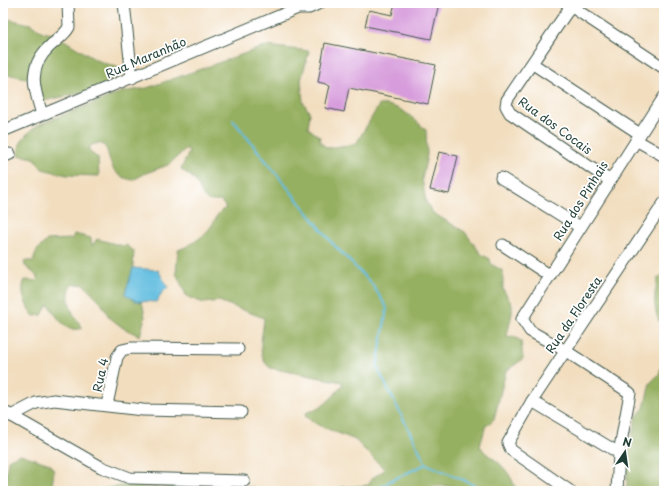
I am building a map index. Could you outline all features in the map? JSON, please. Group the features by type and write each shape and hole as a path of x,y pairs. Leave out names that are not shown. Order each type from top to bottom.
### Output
{"street":[{"path":"42,114 35,92 34,74 39,61 47,49 69,27 68,3"},
{"path":"124,3 132,78"},
{"name":"Rua Maranhão","path":"3,131 300,6 309,8 320,3"},
{"path":"664,68 570,4 533,64 664,156"},
{"name":"Rua dos Cocais","path":"533,64 506,100 506,106 510,113 609,180"},
{"name":"Rua dos Pinhais","path":"566,351 530,331 522,319 609,180 664,98"},
{"path":"501,178 580,227"},
{"name":"Rua da Floresta","path":"570,491 511,450 508,443 532,401 660,219 664,203"},
{"path":"503,244 550,276"},
{"name":"Rua 4","path":"107,405 117,357 122,350 131,348 238,349"},
{"path":"566,351 630,393 619,453 617,491"},
{"path":"7,414 45,401 54,400 143,410 241,412"},
{"path":"532,401 619,453"},
{"path":"7,414 101,466 130,478 244,481"}],"green space":[{"path":"3,18 30,24 43,32 56,35 96,60 125,70 107,83 97,88 44,101 29,79 3,73"},
{"path":"266,46 309,51 301,80 303,102 310,113 308,128 320,137 321,143 327,148 356,144 379,105 393,106 405,112 426,130 427,155 422,179 426,202 433,213 465,232 481,254 490,259 491,264 503,271 503,289 512,305 512,314 507,335 508,337 513,336 521,341 523,359 506,371 494,419 486,425 480,446 508,472 516,491 471,491 450,486 439,486 414,491 332,491 345,486 345,489 348,487 369,485 371,479 384,469 355,440 318,425 305,416 307,412 318,409 326,403 342,386 342,382 270,368 265,363 261,351 264,318 219,301 204,303 190,298 186,295 176,273 178,250 203,236 212,226 217,215 226,208 221,201 210,201 204,198 195,180 181,169 189,152 187,148 168,165 146,173 133,180 123,177 114,171 106,148 104,145 100,144 90,146 89,149 91,153 98,158 99,176 67,175 42,169 34,158 18,155 20,144 26,135 38,125 122,92 147,88"},
{"path":"74,234 91,238 92,246 97,239 123,246 126,245 134,251 132,281 143,306 145,317 140,336 123,328 109,317 100,301 83,284 71,285 69,291 69,302 73,313 83,328 71,329 62,323 48,304 42,315 34,316 31,313 24,299 23,284 25,280 36,281 38,279 35,274 25,266 24,261 33,261 37,250 47,240 72,239"},
{"path":"664,274 664,331 656,311 655,292 658,278"},
{"path":"664,358 664,491 625,491 627,484 628,457 636,417 644,408 650,383 659,374"},
{"path":"20,454 50,464 54,471 52,486 63,491 4,491 8,460"},
{"path":"134,484 147,488 171,487 184,490 204,491 88,491"},
{"path":"221,487 252,487 262,491 209,491"}],"water":[{"path":"133,268 158,270 168,288 162,292 157,302 136,301 125,294"}],"building":[{"path":"395,3 439,3 431,39 365,26 369,10 392,15"},
{"path":"325,43 436,65 428,104 349,88 344,112 325,108 330,85 318,82"},
{"path":"439,152 458,156 449,194 430,190"}],"waterway":[{"path":"233,120 333,244 372,284 387,308 377,367 426,464"},
{"path":"376,491 390,481 426,464 466,481 484,491"}]}
